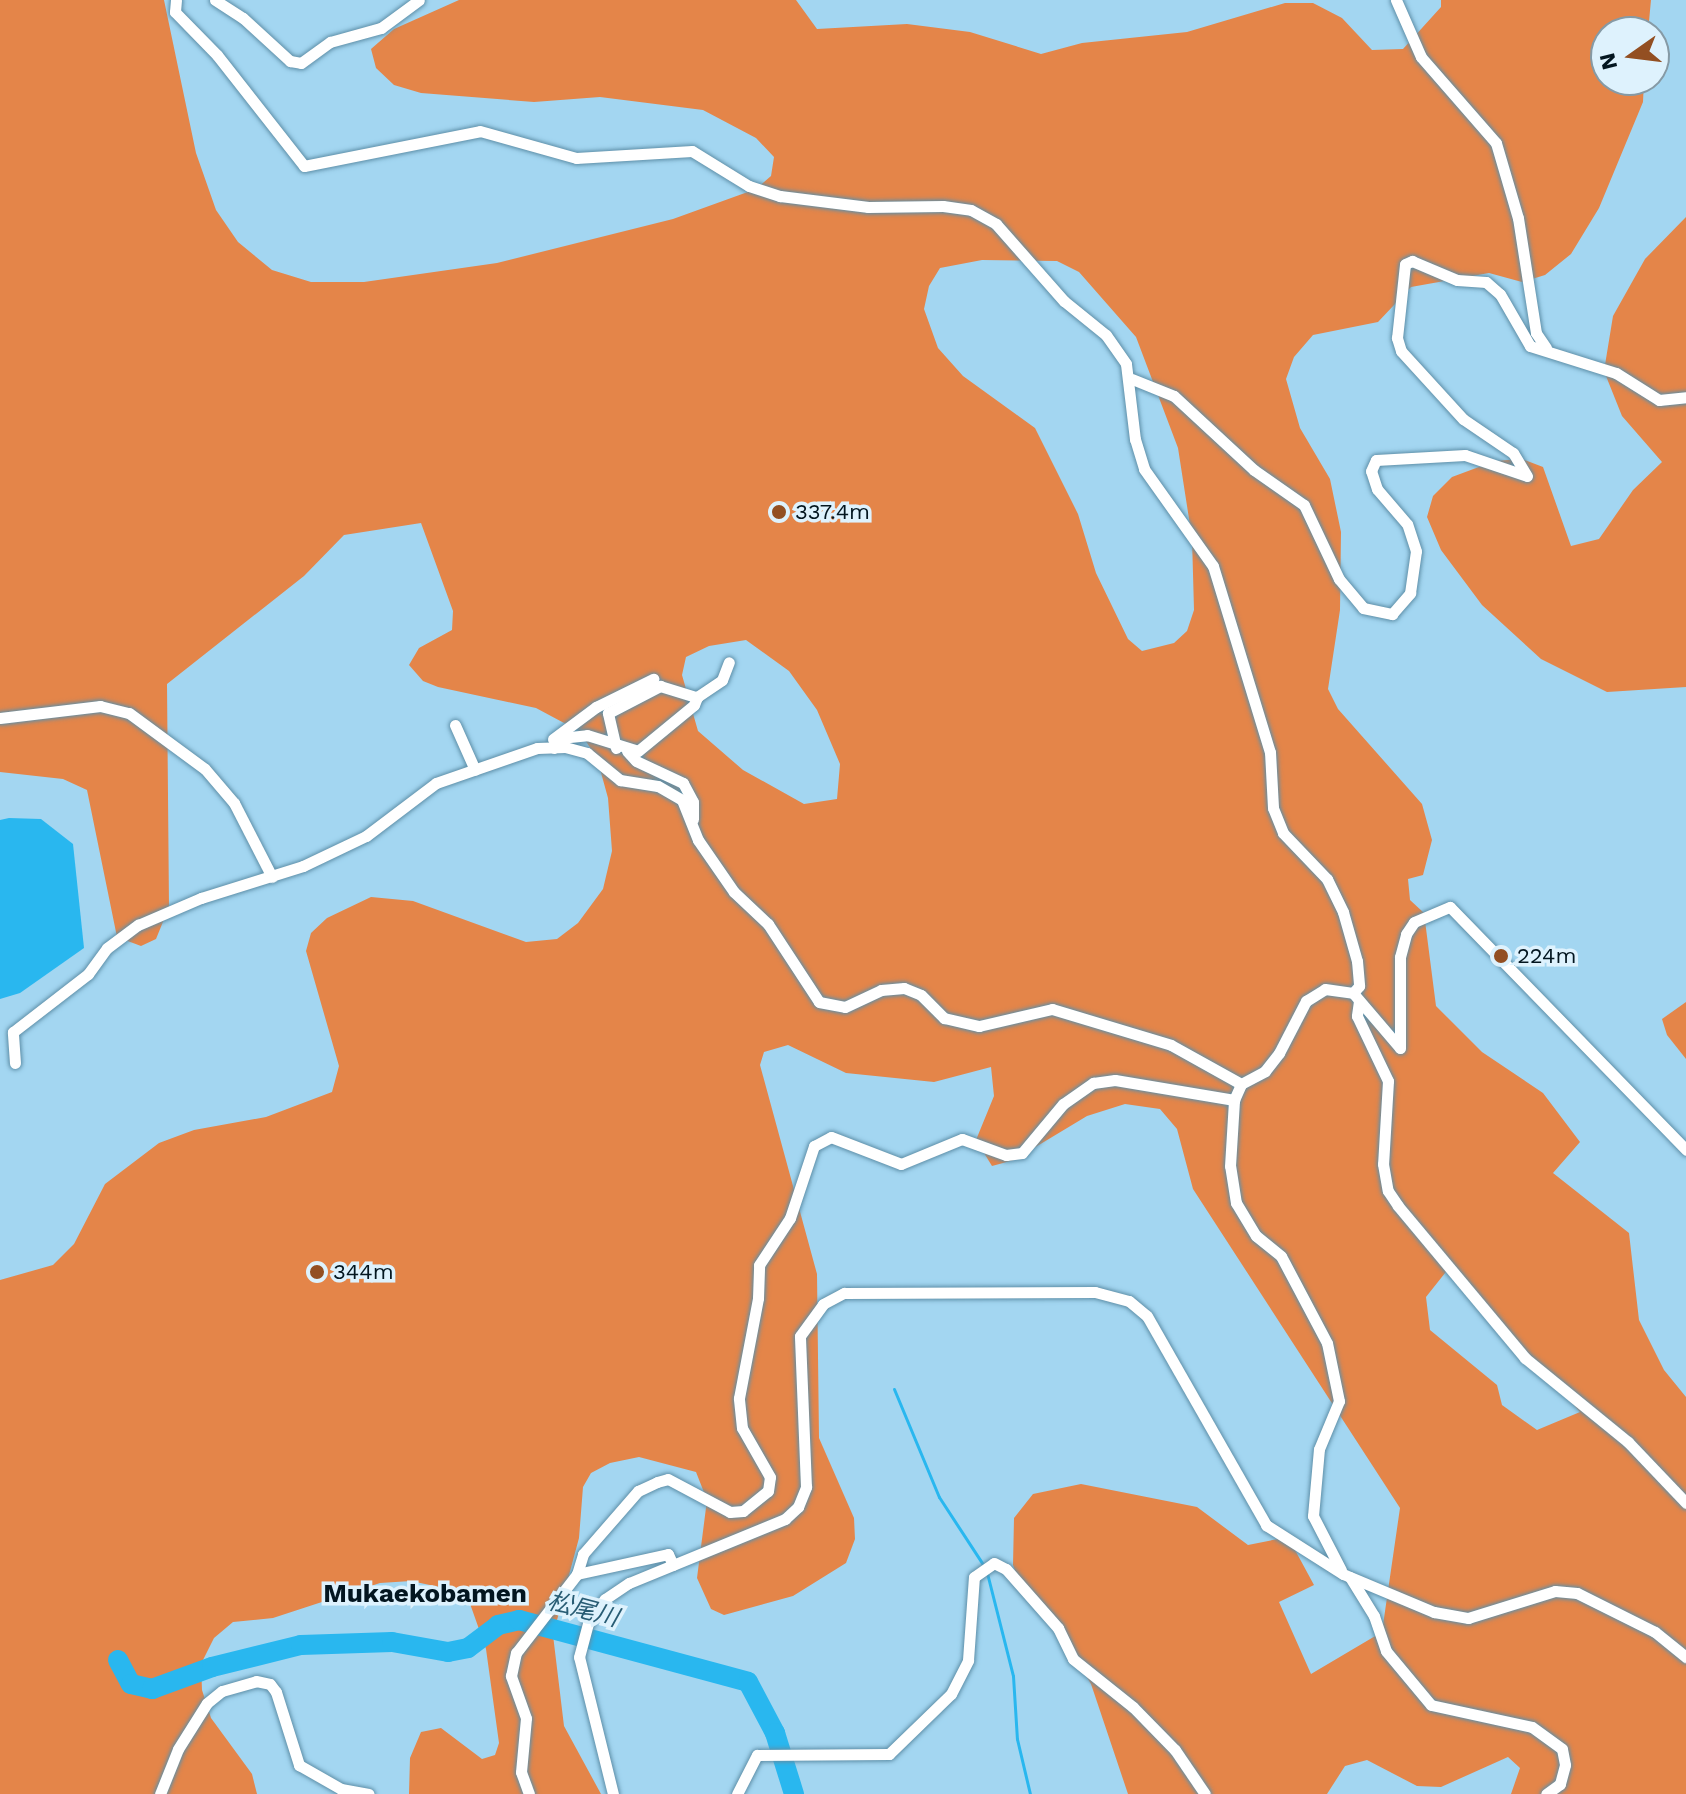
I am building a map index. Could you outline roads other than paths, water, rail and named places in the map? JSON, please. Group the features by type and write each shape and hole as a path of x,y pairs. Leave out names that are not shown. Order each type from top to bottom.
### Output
{"street":[{"path":"176,0 175,12 217,55 304,166 480,131 576,158 692,151 749,186 803,200 971,210 996,224 1064,301 1106,335 1132,379 1135,439 1144,469 1213,566 1270,752 1273,808 1283,833 1327,879 1343,912 1357,961 1357,1016 1388,1081 1383,1164 1388,1191 1525,1358 1628,1442 1686,1503"},
{"path":"215,0 243,18 290,61 301,63 330,42 381,28 419,0"},
{"path":"1396,0 1421,57 1496,143 1518,218 1536,333 1546,348"},
{"path":"1132,379 1174,396 1254,470 1304,505 1339,579 1363,608 1392,614 1410,593 1416,551 1407,524 1377,489 1371,471 1376,460 1465,455 1527,476 1513,453 1463,419 1401,351 1397,338 1405,264 1412,261 1457,280 1486,282 1500,294 1530,346 1546,348 1616,373 1659,400 1686,397"},
{"path":"622,750 656,740 697,697 722,680 729,662"},
{"path":"554,748 563,728 653,679"},
{"path":"622,750 608,713 660,686 697,697"},
{"path":"0,718 100,706 129,713 205,769 234,803 272,877"},
{"path":"455,725 475,770"},
{"path":"554,748 560,738 587,735 683,783 693,802 693,828"},
{"path":"15,1063 13,1032 20,1024 88,974 107,948 138,925 201,898 272,877 366,836 436,783 554,748 587,753 620,780 658,786 682,800 693,828 734,892 768,924 819,1002 845,1007 881,990 904,988 921,995 944,1018 979,1026 1052,1009 1171,1045 1241,1084"},
{"path":"1546,1794 1560,1784 1565,1765 1562,1749 1532,1727 1431,1705 1386,1651 1374,1616 1346,1576 1313,1516 1319,1449 1336,1412 1338,1386 1327,1343 1281,1256 1256,1236 1236,1203 1230,1166 1234,1100 1241,1084 1265,1071 1279,1053 1306,1001 1325,989 1356,997 1400,1048 1400,957 1406,934 1414,922 1450,907 1686,1150"},
{"path":"529,1794 521,1772 526,1718 511,1676 516,1653 577,1574 583,1554 638,1491 657,1482 668,1479 730,1512 743,1511 768,1491 770,1477 742,1428 739,1398 758,1298 759,1265 790,1218 814,1146 831,1137 901,1164 962,1139 1006,1155 1022,1153 1063,1104 1093,1083 1115,1080 1234,1100"},
{"path":"613,1794 579,1645 605,1599 673,1565 785,1519 798,1507 806,1487 800,1336 823,1304 844,1293 1095,1292 1129,1301 1147,1316 1257,1515 1346,1576 1461,1618 1555,1591 1577,1593 1655,1632 1686,1657"},
{"path":"577,1574 668,1554 673,1565"},
{"path":"737,1794 757,1755 889,1754 951,1694 968,1660 974,1577 994,1563 1006,1569 1058,1628 1073,1659 1133,1707 1175,1750 1205,1794"},
{"path":"160,1794 178,1749 207,1703 222,1691 256,1681 270,1684 276,1692 299,1765 341,1789 369,1794"}],"water":[{"path":"41,819 73,844 84,948 20,993 0,999 0,820"}],"waterway":[{"path":"894,1389 939,1497 984,1566"},
{"path":"987,1573 1013,1676 1017,1739 1030,1794"},
{"name":"松尾川","path":"118,1660 131,1684 152,1689 212,1667 301,1645 392,1642 448,1652 468,1648 498,1625 519,1620 748,1682 775,1733 794,1794"}],"place":[{"name":"337.4m","path":"779,512"},
{"name":"224m","path":"1501,956"},
{"name":"344m","path":"317,1272"}],"district":[{"name":"Mukaekobamen","path":"425,1594"}]}
